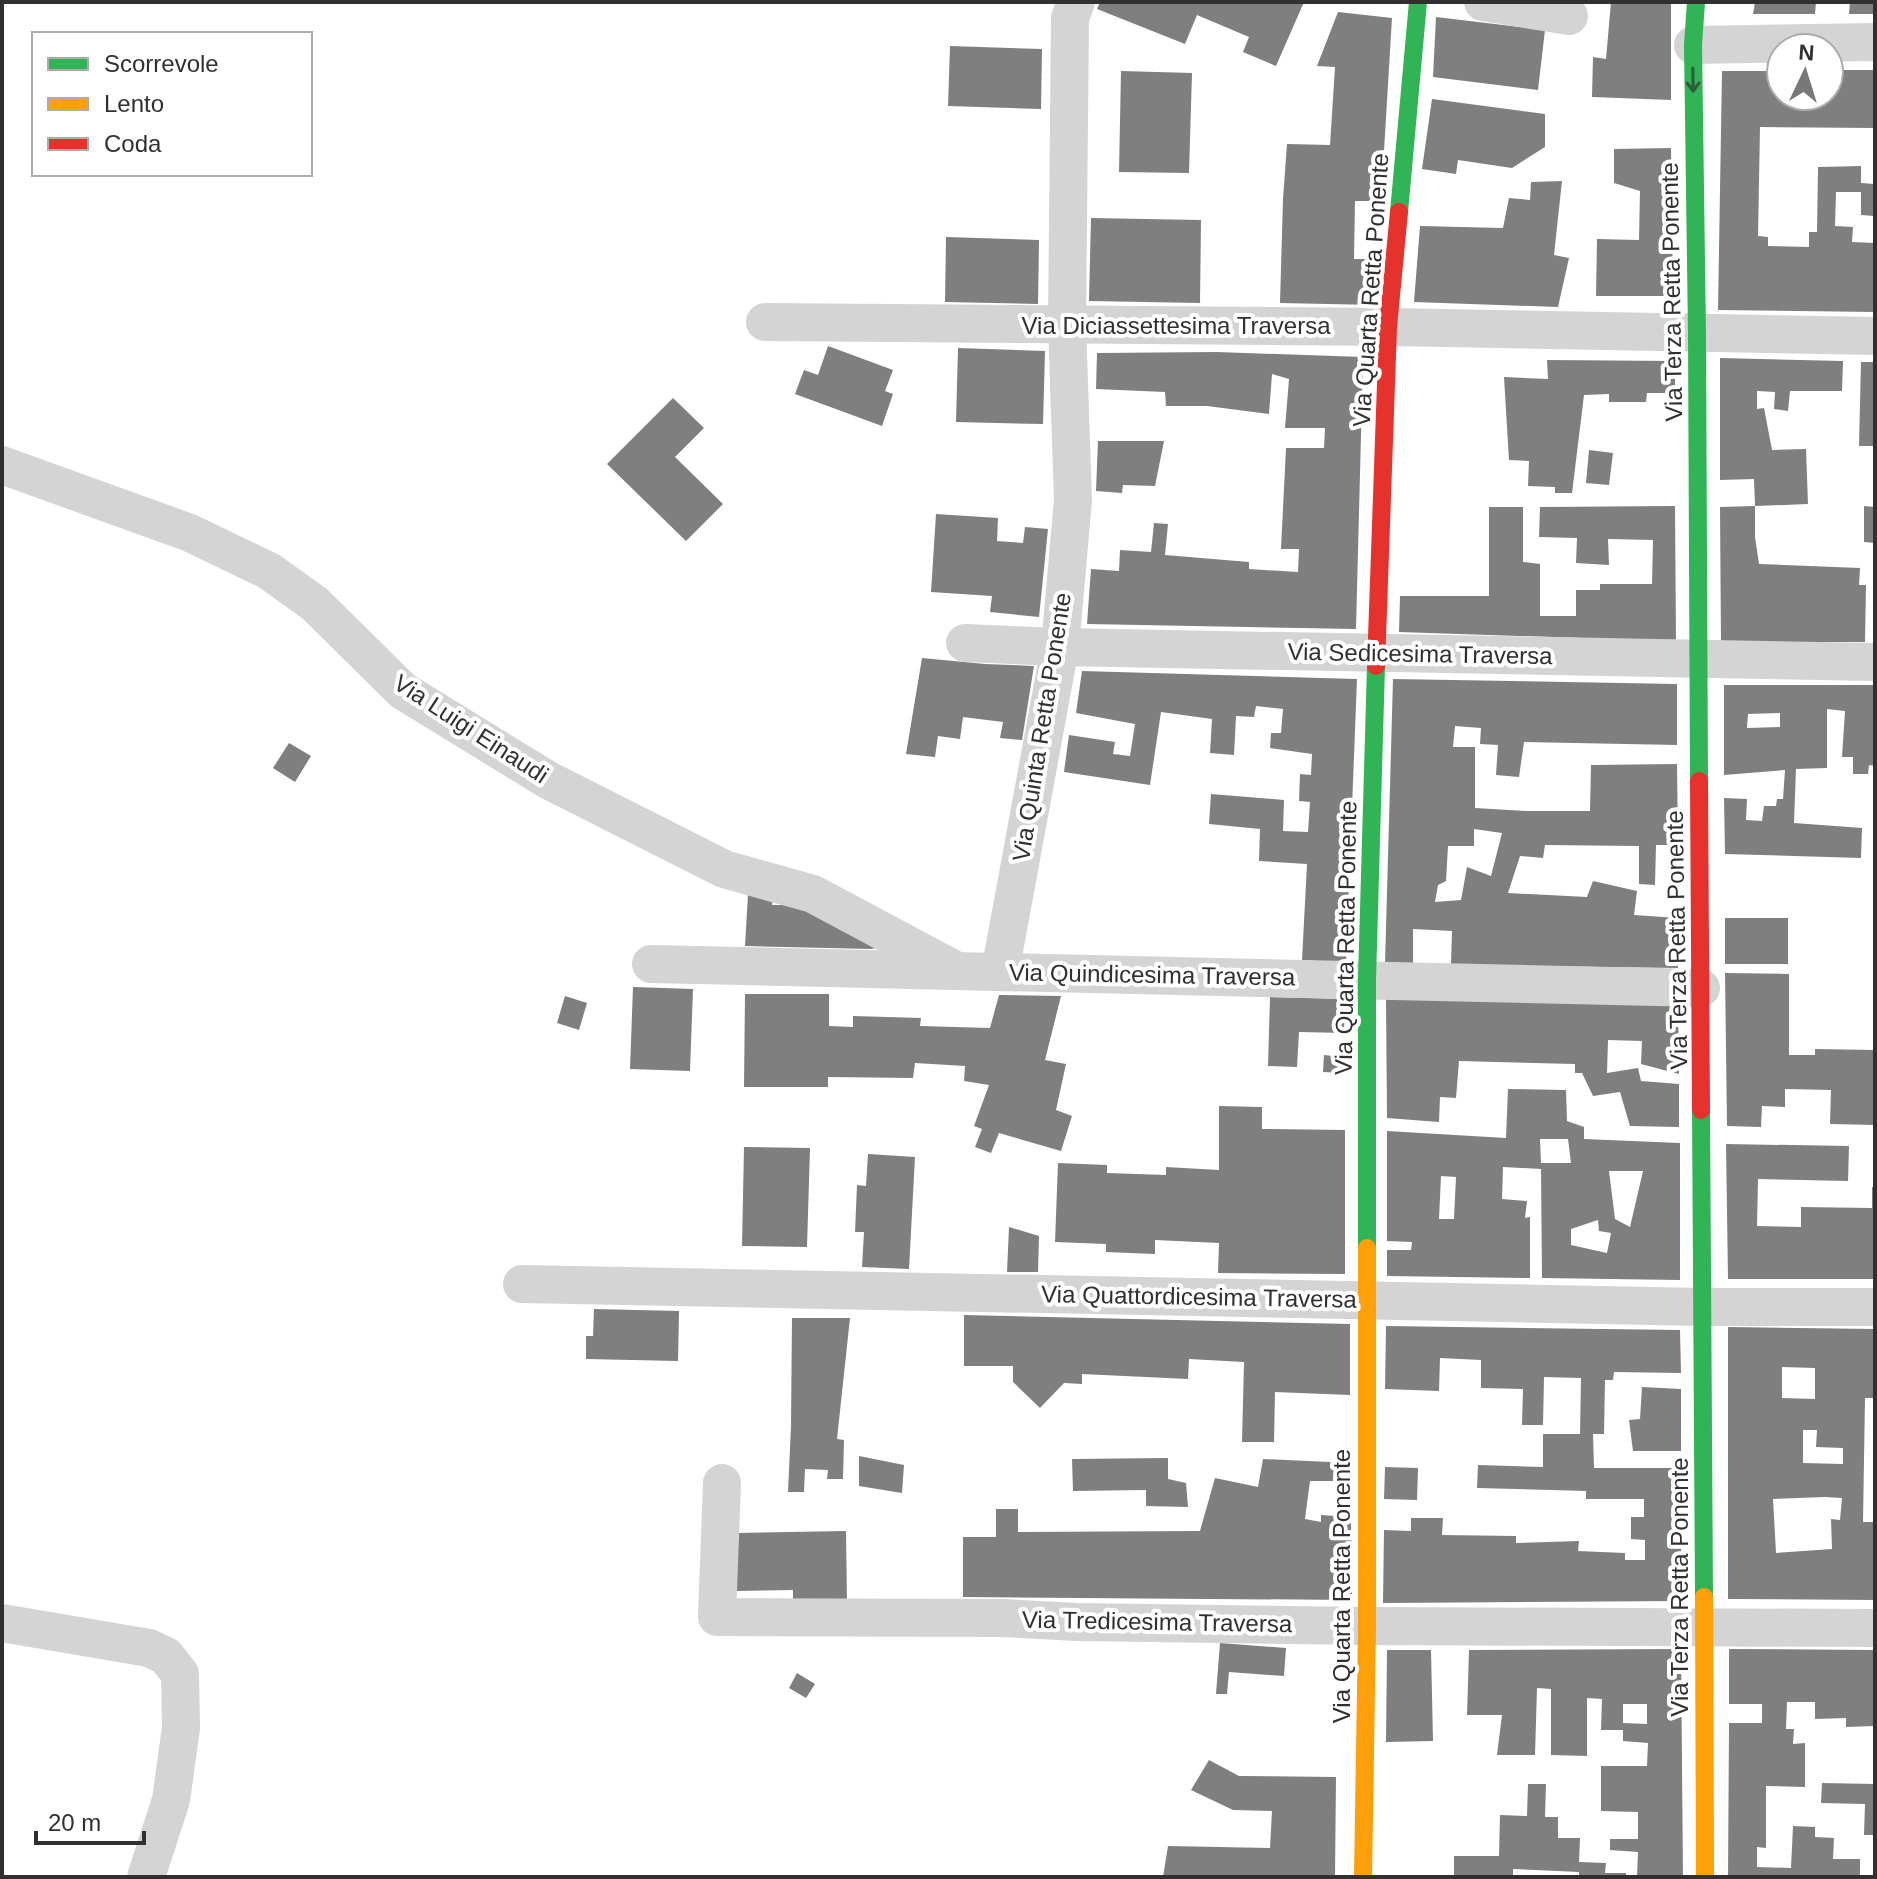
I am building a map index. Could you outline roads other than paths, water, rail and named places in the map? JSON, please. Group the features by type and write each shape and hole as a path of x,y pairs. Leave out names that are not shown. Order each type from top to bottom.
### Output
{"street":[{"name":"Via Quinta Retta Ponente","path":"1000,972 1060,647 1073,500 1067,325 1070,18 1076,2"},
{"name":"Via Quarta Retta Ponente","path":"1363,1877 1367,1626 1367,980 1376,653 1388,327 1418,2"},
{"path":"1483,2 1569,16"},
{"name":"Via Terza Retta Ponente","path":"1696,2 1693,45 1705,1877"},
{"path":"1693,45 1875,42"},
{"name":"Via Diciassettesima Traversa","path":"765,322 1388,327 1875,336"},
{"name":"Via Luigi Einaudi","path":"2,465 190,533 269,571 315,604 403,691 548,780 724,869 813,894 957,971"},
{"name":"Via Sedicesima Traversa","path":"965,643 1875,662"},
{"name":"Via Quindicesima Traversa","path":"651,964 1701,988"},
{"name":"Via Quattordicesima Traversa","path":"522,1284 1703,1307 1875,1307"},
{"name":"Via Tredicesima Traversa","path":"722,1483 717,1617 1004,1618 1367,1626 1875,1628"},
{"path":"2,1623 149,1648 166,1656 180,1674 181,1728 171,1800 146,1877"}]}
